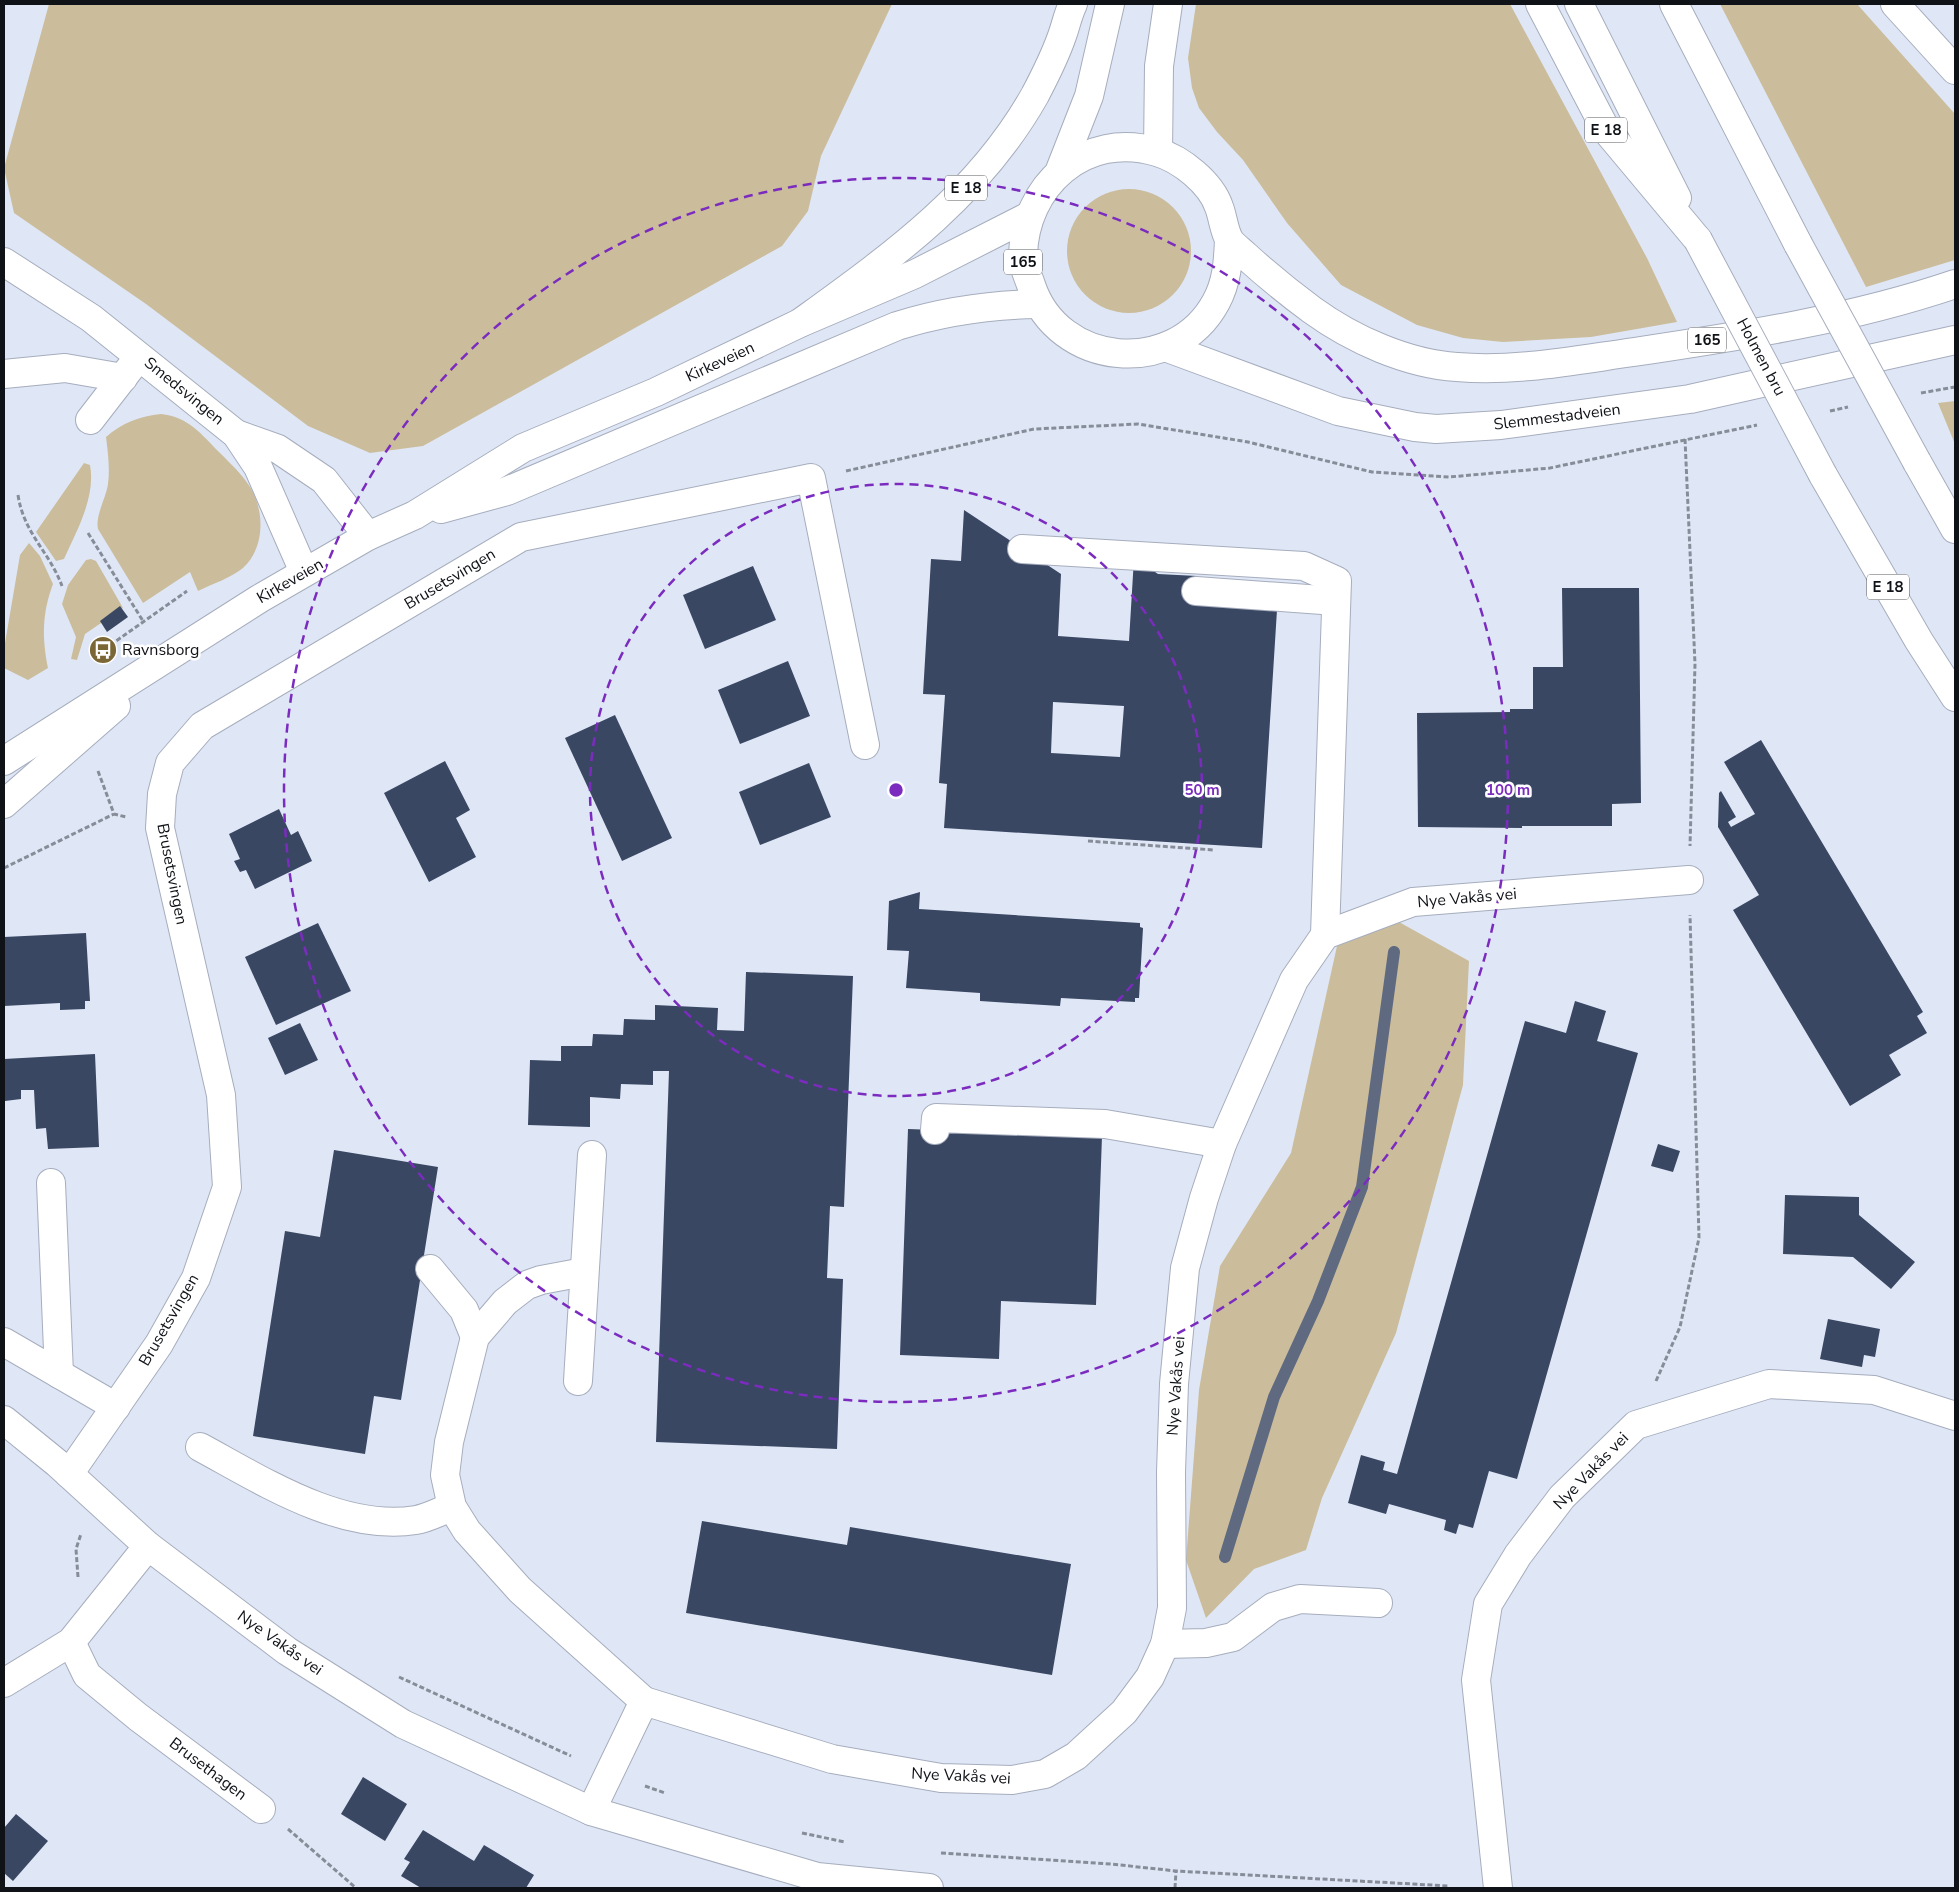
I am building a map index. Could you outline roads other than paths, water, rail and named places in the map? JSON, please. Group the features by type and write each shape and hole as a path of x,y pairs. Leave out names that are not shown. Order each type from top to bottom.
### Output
{"main road":[{"name":"E 18","path":"800,323 895,254 975,179 1003,144 1034,96 1048,70 1073,4"},
{"path":"1060,170 1089,96 1110,4"},
{"path":"1158,152 1159,66 1168,4"},
{"name":"E 18","path":"1540,4 1606,130 1698,240"},
{"name":"E 18","path":"1579,4 1698,240"},
{"path":"1674,4 1798,244 1955,528"},
{"path":"1895,4 1955,70"},
{"name":"165","path":"1124,147 1158,152 1193,171 1218,202 1230,240 1228,273 1215,304 1194,329 1166,347 1130,354 1093,349 1061,332 1037,304 1023,260 1029,216 1041,191 1060,170 1090,154 1124,147"},
{"name":"Kirkeveien","path":"4,761 304,572 368,536 415,515 523,448 719,364 800,323 916,274 1029,216"},
{"name":"165","path":"1230,240 1276,283 1312,310 1344,330 1399,354 1454,367 1501,368 1558,363 1683,345 1847,315 1891,304 1955,284"},
{"name":"Holmen bru","path":"1698,240 1823,475 1919,641 1955,697"},
{"name":"Smedsvingen","path":"4,262 91,318 236,434 258,467 304,572"},
{"name":"Kirkeveien","path":"415,515 508,492 897,326 931,315 962,309 994,305 1037,304"},
{"name":"Slemmestadveien","path":"1166,347 1338,411 1415,427 1436,429 1501,425 1690,399 1955,340"},
{"path":"90,420 140,356"},
{"path":"4,374 65,368 123,378"},
{"path":"236,434 278,449 324,480 368,536"},
{"name":"Brusetsvingen","path":"69,1474 159,1344 196,1278 227,1187 221,1095 160,828 162,794 170,762 202,726 521,537 811,478 865,745"},
{"path":"1022,549 1304,566 1337,581 1325,935"},
{"path":"1196,591 1336,602"},
{"name":"Kirkeveien","path":"4,804 171,657"},
{"name":"Nye Vakås vei","path":"475,1337 449,1442 445,1475 452,1507 467,1531 520,1590 644,1701 832,1759 940,1778 1012,1780 1045,1774 1076,1756 1124,1712 1150,1677 1165,1644 1172,1608 1171,1472 1174,1384 1184,1268 1222,1144 1294,980 1325,935 1413,902 1689,880"},
{"path":"935,1130 936,1118 1104,1124 1222,1144"},
{"path":"578,1381 592,1155"},
{"path":"51,1183 59,1374"},
{"path":"430,1269 464,1310 475,1337 505,1302 527,1285 541,1280 584,1272"},
{"path":"4,1342 116,1407"},
{"name":"Nye Vakås vei","path":"1498,1888 1476,1680 1488,1604 1518,1555 1562,1497 1636,1425 1769,1384 1874,1390 1955,1416"},
{"name":"Nye Vakås vei","path":"4,1420 69,1474 148,1546 287,1651 403,1724 591,1811 817,1877 929,1888"},
{"path":"200,1447 311,1504 347,1515 381,1521 416,1520 452,1507"},
{"path":"4,1683 71,1642 148,1546"},
{"path":"1165,1644 1206,1643 1233,1637 1273,1607 1300,1600 1378,1603"},
{"name":"Brusethagen","path":"71,1642 87,1675 138,1718 261,1809"},
{"path":"591,1811 644,1701"}],"waterway":[{"path":"1225,1557 1274,1397 1318,1301 1362,1187 1394,952"}],"place":[{"name":"Ravnsborg","path":"103,650"}]}
